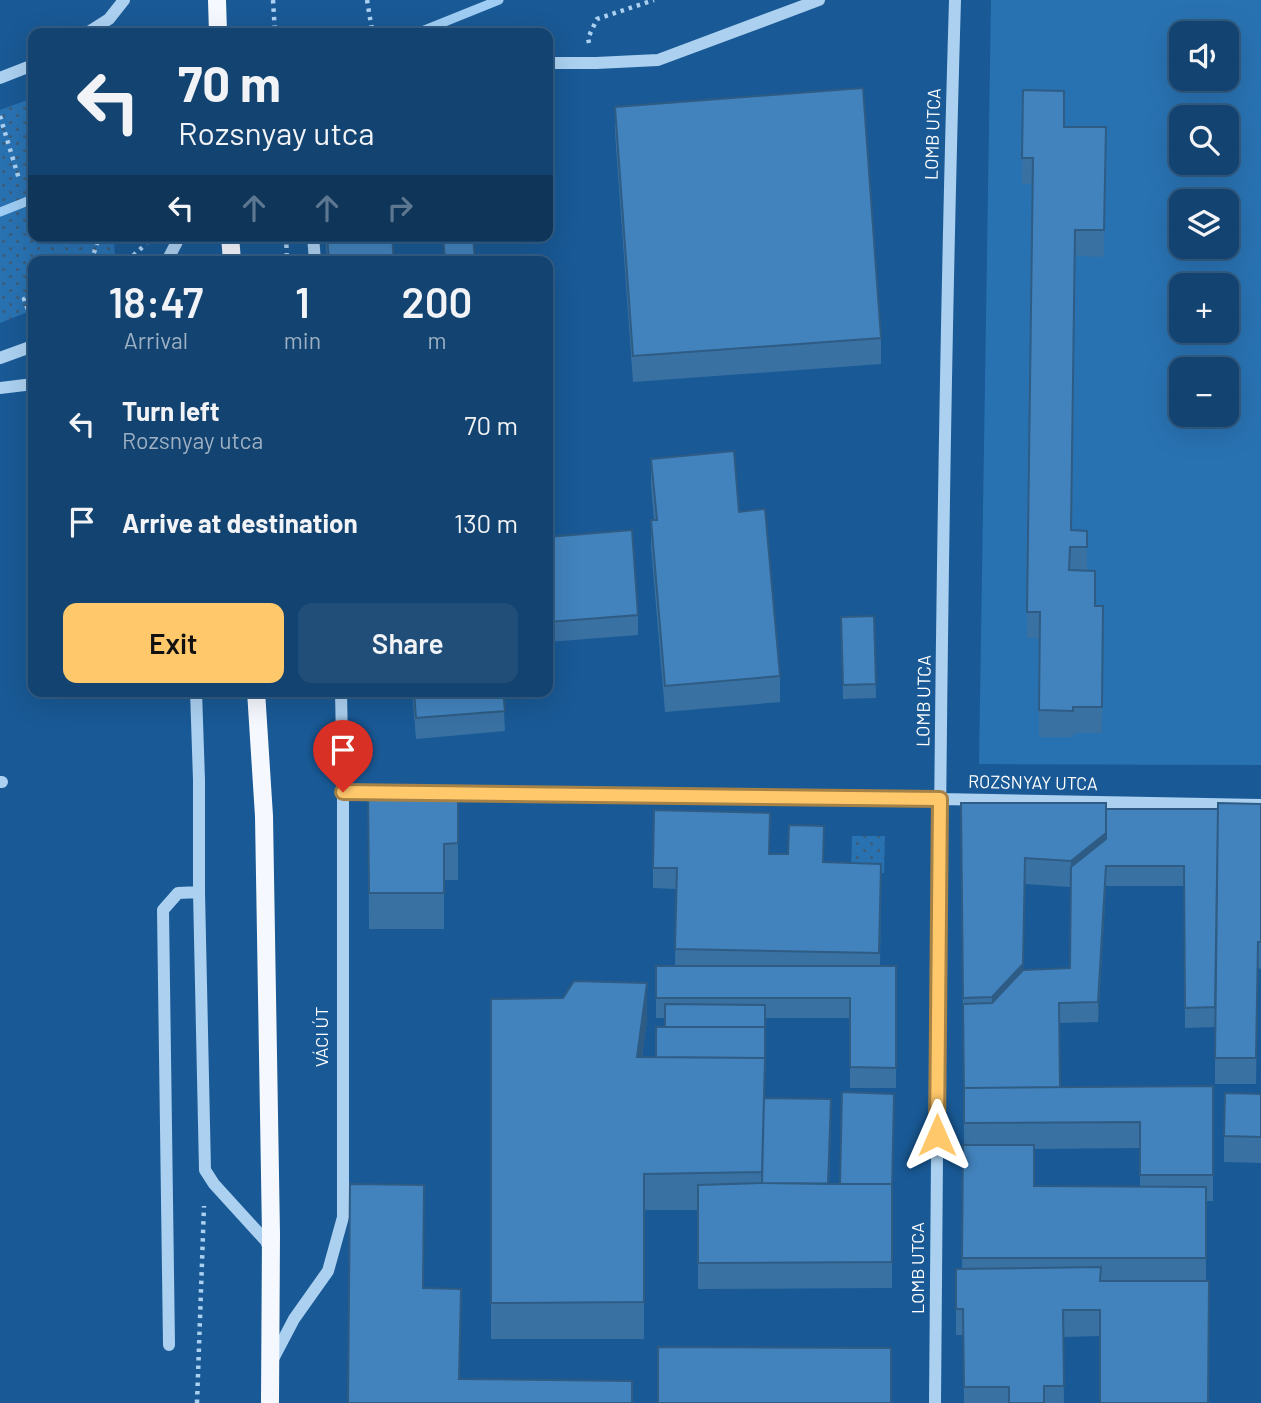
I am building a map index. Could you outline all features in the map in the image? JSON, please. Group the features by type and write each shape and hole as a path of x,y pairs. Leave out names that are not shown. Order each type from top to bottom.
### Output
{"main road":[{"path":"217,0 218,28"},
{"name":"VÁCI ÚT","path":"256,697 264,816 271,1255 270,1403"}],"street":[{"path":"95,28 109,19 124,0"},
{"path":"553,63 658,60 818,0"},
{"name":"LOMB UTCA","path":"935,1403 948,214 955,0"},
{"path":"0,78 28,67"},
{"path":"0,358 28,348"},
{"path":"0,388 28,385"},
{"path":"196,697 205,1170 214,1184 267,1241 271,1255"},
{"name":"VÁCI ÚT","path":"271,1365 294,1319 328,1271 343,1217 341,697"},
{"path":"343,792 399,793"},
{"name":"ROZSNYAY UTCA","path":"426,793 1261,805"},
{"path":"169,1345 163,910 178,893 198,892"}],"path":[{"path":"273,0 275,28"},
{"path":"367,0 372,28"},
{"path":"596,63 587,38 597,19 654,0"},
{"path":"0,116 19,179"},
{"path":"133,256 146,242"},
{"path":"197,1403 205,1170"}],"shaded area":[{"path":"991,0 1261,0 1261,765 979,764"},
{"path":"28,100 28,242 114,242 115,256 28,256 28,312 0,323 0,110"},
{"path":"852,836 885,836 884,873 851,872"}],"building":[{"path":"863,88 881,338 633,356 615,107"},
{"path":"1023,90 1064,91 1064,127 1106,127 1104,230 1075,230 1071,530 1087,531 1087,547 1070,547 1069,570 1095,571 1095,606 1103,606 1102,707 1073,707 1073,711 1039,710 1040,612 1027,612 1033,158 1022,158"},
{"path":"327,242 392,242 394,256 329,256"},
{"path":"443,242 473,242 475,256 445,256"},
{"path":"734,451 739,512 765,509 780,676 665,686 651,520 657,520 651,459"},
{"path":"632,530 638,615 553,622 553,537"},
{"path":"874,616 876,684 843,685 841,617"},
{"path":"414,697 504,697 505,711 416,718"},
{"path":"368,792 458,792 458,843 444,844 444,893 369,893"},
{"path":"961,803 1106,803 1106,833 1071,861 1025,858 1023,964 992,997 963,998"},
{"path":"1218,803 1261,804 1261,942 1258,942 1256,1058 1215,1058"},
{"path":"1106,809 1218,809 1215,1007 1185,1008 1184,866 1106,866 1098,1002 1059,1003 1060,1087 964,1088 964,1092 963,1004 992,1003 1023,970 1070,968 1071,867 1106,839"},
{"path":"654,810 770,813 769,854 788,854 789,825 824,826 823,862 881,864 879,953 675,949 677,868 653,868"},
{"path":"656,966 896,966 896,1068 850,1067 850,998 656,998"},
{"path":"574,981 647,983 637,1057 765,1058 762,1172 644,1174 644,1302 491,1303 491,999 563,998"},
{"path":"665,1004 765,1005 765,1027 665,1027"},
{"path":"656,1027 765,1027 765,1058 656,1057"},
{"path":"1213,1086 1213,1175 1140,1175 1140,1122 964,1123 964,1088"},
{"path":"842,1092 894,1094 892,1190 892,1184 840,1184"},
{"path":"1225,1093 1261,1094 1261,1137 1224,1136"},
{"path":"764,1098 831,1099 828,1184 762,1183"},
{"path":"963,1145 1034,1145 1034,1186 1206,1187 1206,1258 962,1258"},
{"path":"350,1184 424,1185 423,1288 461,1289 459,1379 632,1381 632,1403 348,1403"},
{"path":"892,1184 892,1262 698,1263 698,1185"},
{"path":"1101,1267 1100,1281 1209,1281 1208,1403 1100,1403 1100,1310 1063,1310 1064,1386 1044,1386 1044,1403 1009,1403 1009,1387 964,1387 963,1309 956,1309 956,1269"},
{"path":"658,1347 891,1348 891,1403 658,1403"}],"waterway":[{"path":"429,28 499,0"},
{"path":"0,212 28,201"}],"route":[{"path":"343,792 940,799 937,1135"}]}
